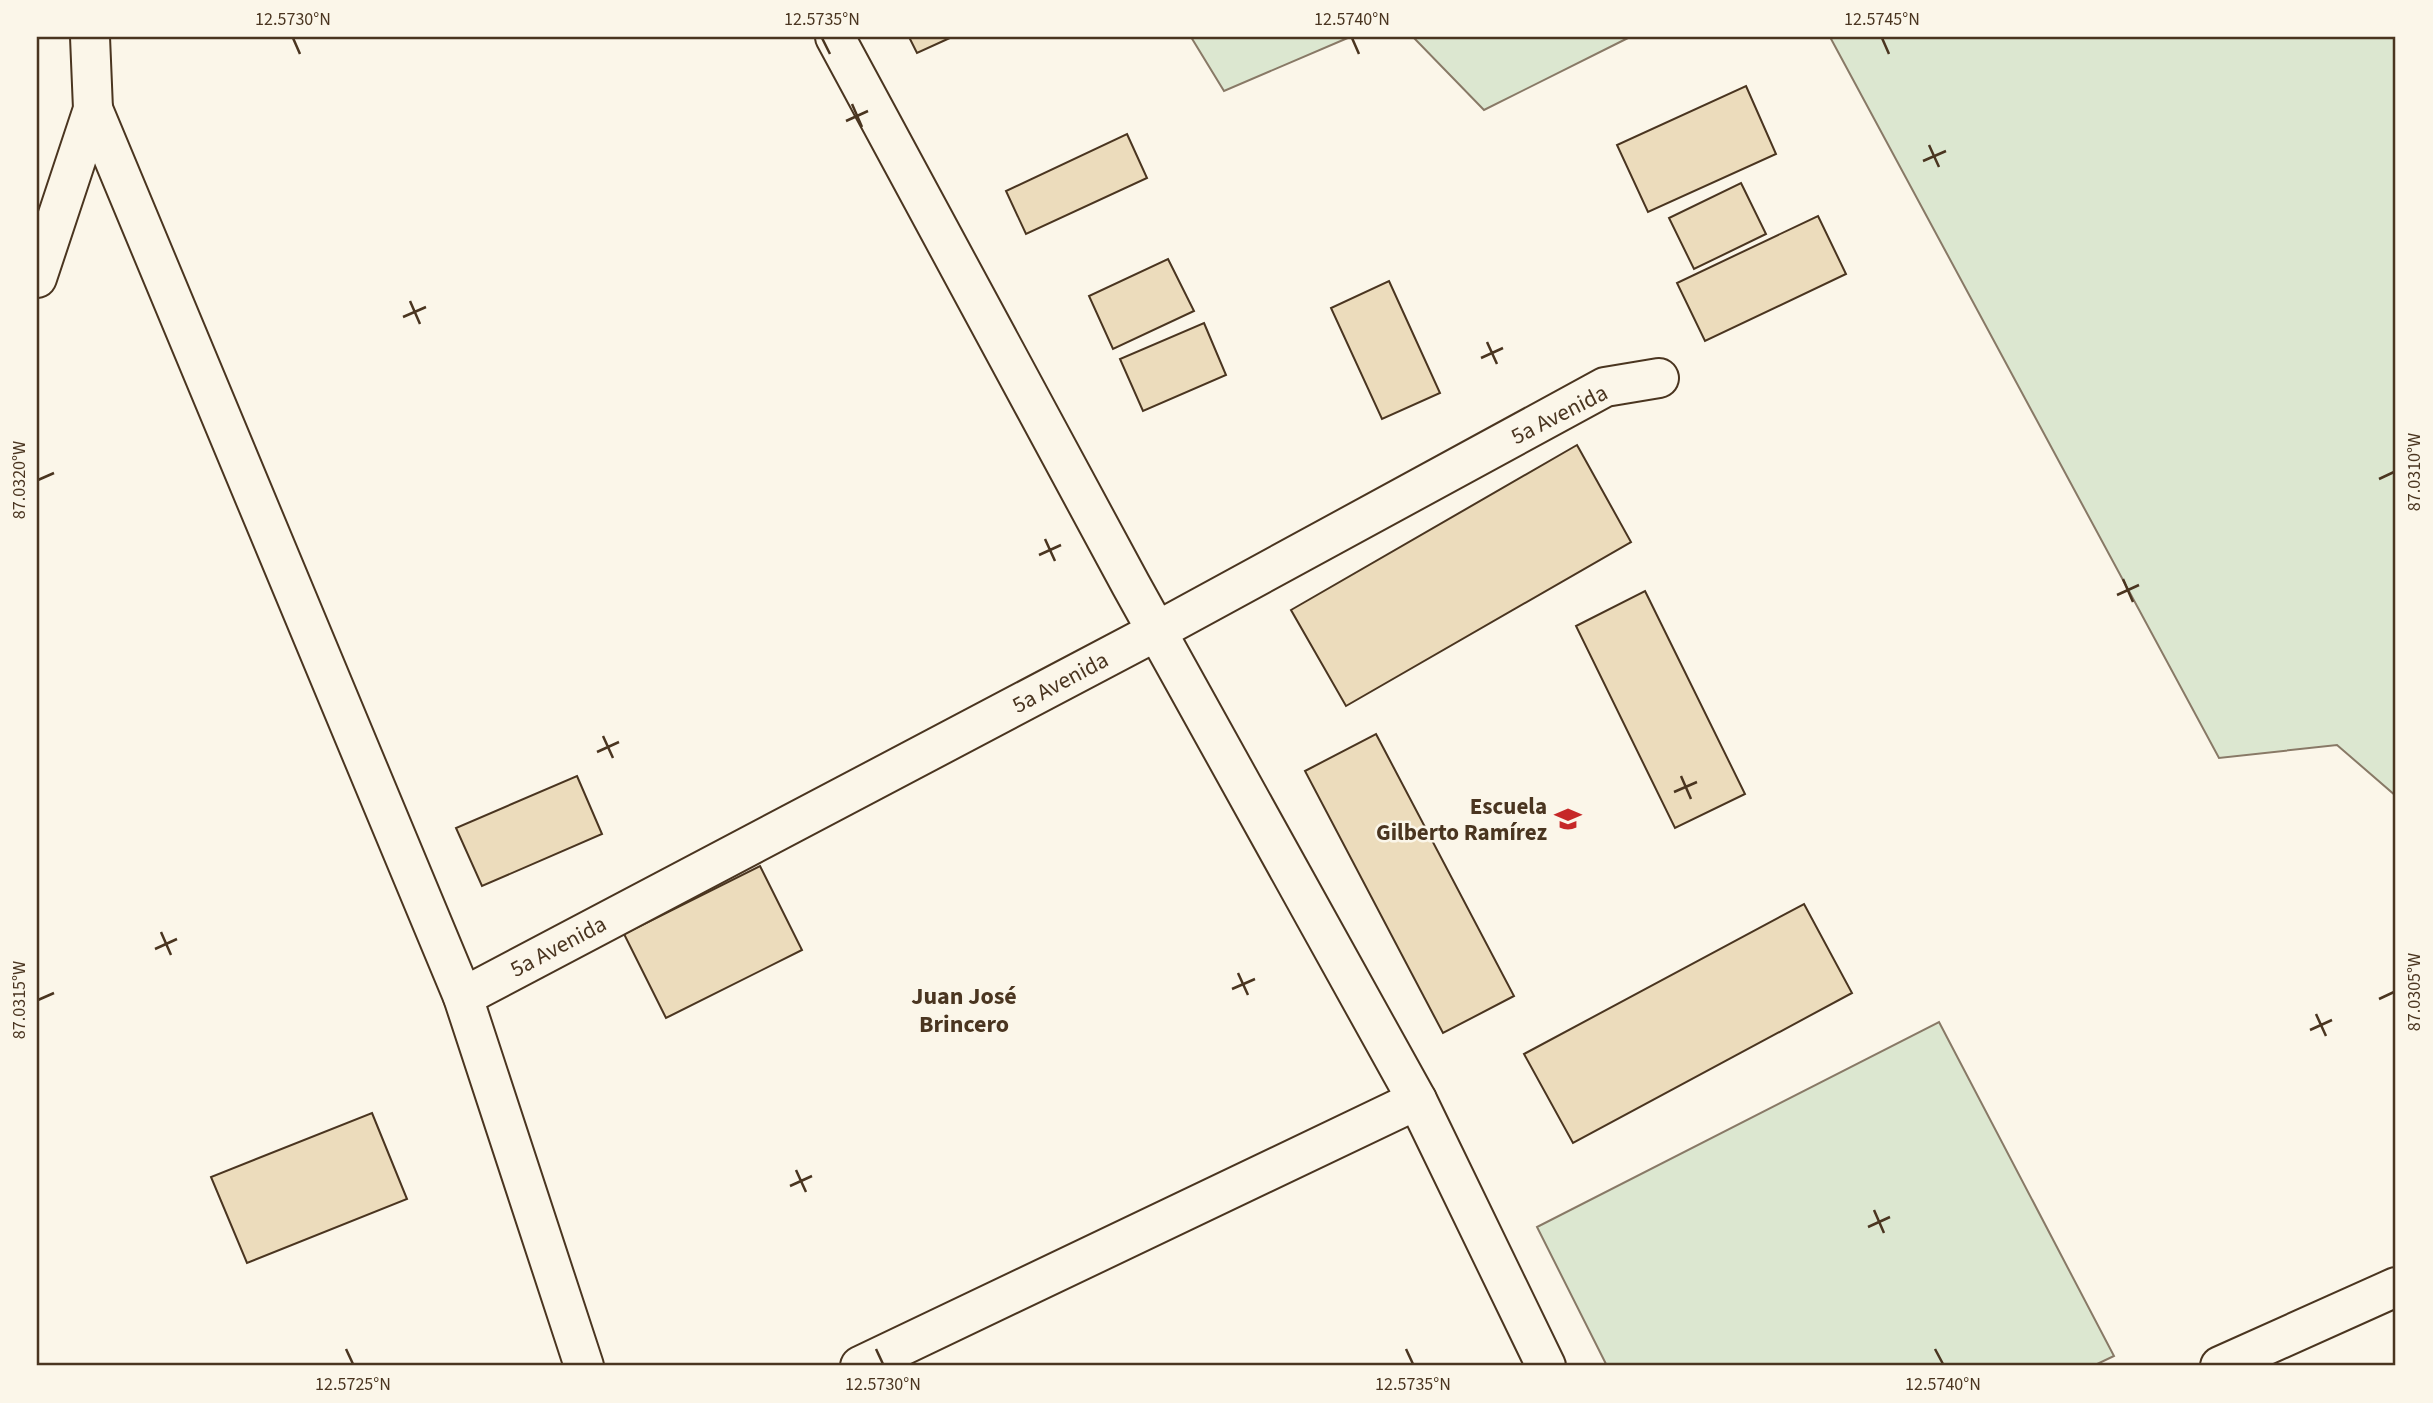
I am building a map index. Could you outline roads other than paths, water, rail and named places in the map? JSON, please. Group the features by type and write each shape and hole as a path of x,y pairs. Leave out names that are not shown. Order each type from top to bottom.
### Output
{"street":[{"path":"90,37 93,109 463,997 584,1366"},
{"path":"835,37 1157,631 1417,1100 1546,1366"},
{"path":"37,278 93,109"},
{"name":"5a Avenida","path":"463,997 1157,631 1605,387 1659,378"},
{"path":"860,1366 1417,1100"},
{"path":"2220,1366 2396,1287"}],"place":[{"name":"Escuela Gilberto Ramírez","path":"1568,819"}],"district":[{"name":"Juan José Brincero","path":"964,1010"}]}
